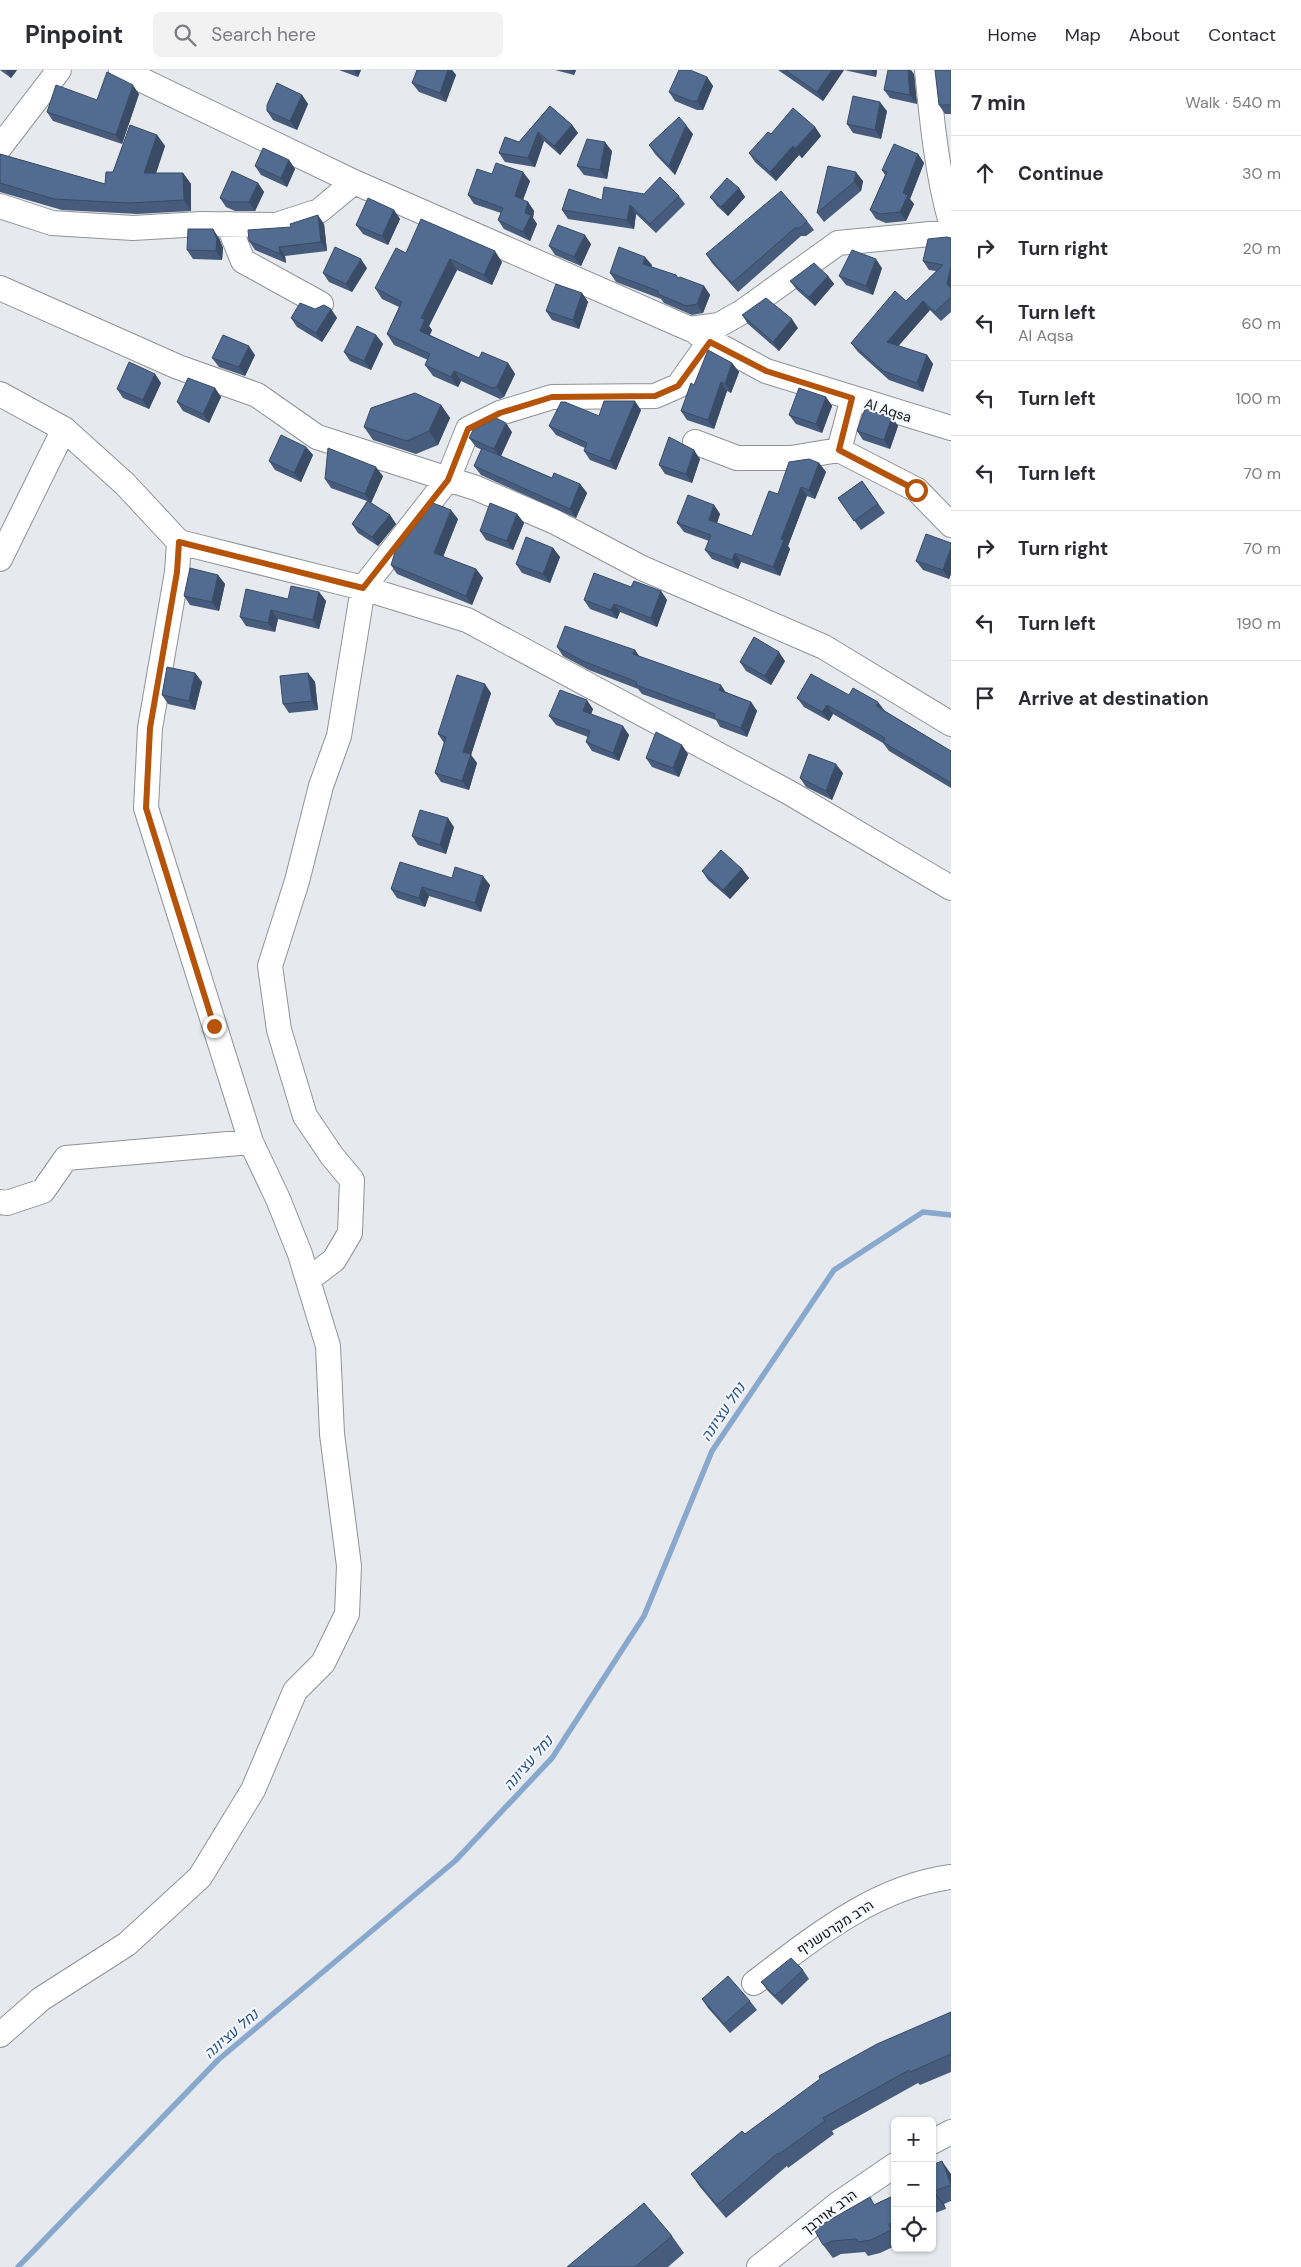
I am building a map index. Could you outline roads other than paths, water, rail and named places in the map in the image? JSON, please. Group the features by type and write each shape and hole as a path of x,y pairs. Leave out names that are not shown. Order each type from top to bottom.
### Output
{"street":[{"path":"0,147 59,70"},
{"name":"Al Aqsa","path":"121,70 354,182 690,329 710,342 766,371 951,428"},
{"path":"927,70 931,117 942,189 951,223"},
{"path":"0,206 52,223 133,228 228,224 276,225 319,211 354,182"},
{"path":"228,224 243,261 321,304"},
{"path":"690,329 719,325 742,312 838,243 951,232"},
{"path":"0,288 178,367 257,395 317,437 476,488 554,522 642,568 824,647 951,724"},
{"path":"309,1279 334,1260 350,1233 352,1180 332,1156 305,1116 279,1030 270,966 297,881 321,786 339,736 363,588 448,480 468,429 500,413 552,397 655,396 678,386 710,342"},
{"path":"0,394 64,430 125,484 179,542 363,588 467,620 790,793 951,888"},
{"path":"839,450 852,398"},
{"path":"0,559 64,430"},
{"path":"695,442 737,458 791,458 839,450 916,490 951,525"},
{"path":"0,2035 42,1999 128,1944 200,1876 253,1790 295,1692 323,1663 347,1614 349,1566 332,1434 328,1346 309,1279 278,1199 251,1142 146,808 150,728 177,572 179,542"},
{"path":"0,1202 7,1203 43,1191 66,1158 251,1142"},
{"name":"הרב מקרטשניף","path":"754,1983 816,1936 866,1904 929,1880 951,1877"},
{"path":"936,2140 951,2132"},
{"name":"הרב אוירבך","path":"767,2265 838,2204 891,2168"}],"waterway":[{"name":"נחל עציונה","path":"18,2267 218,2060 455,1861 552,1758 644,1616 712,1451 834,1270 923,1212 951,1215"}]}
